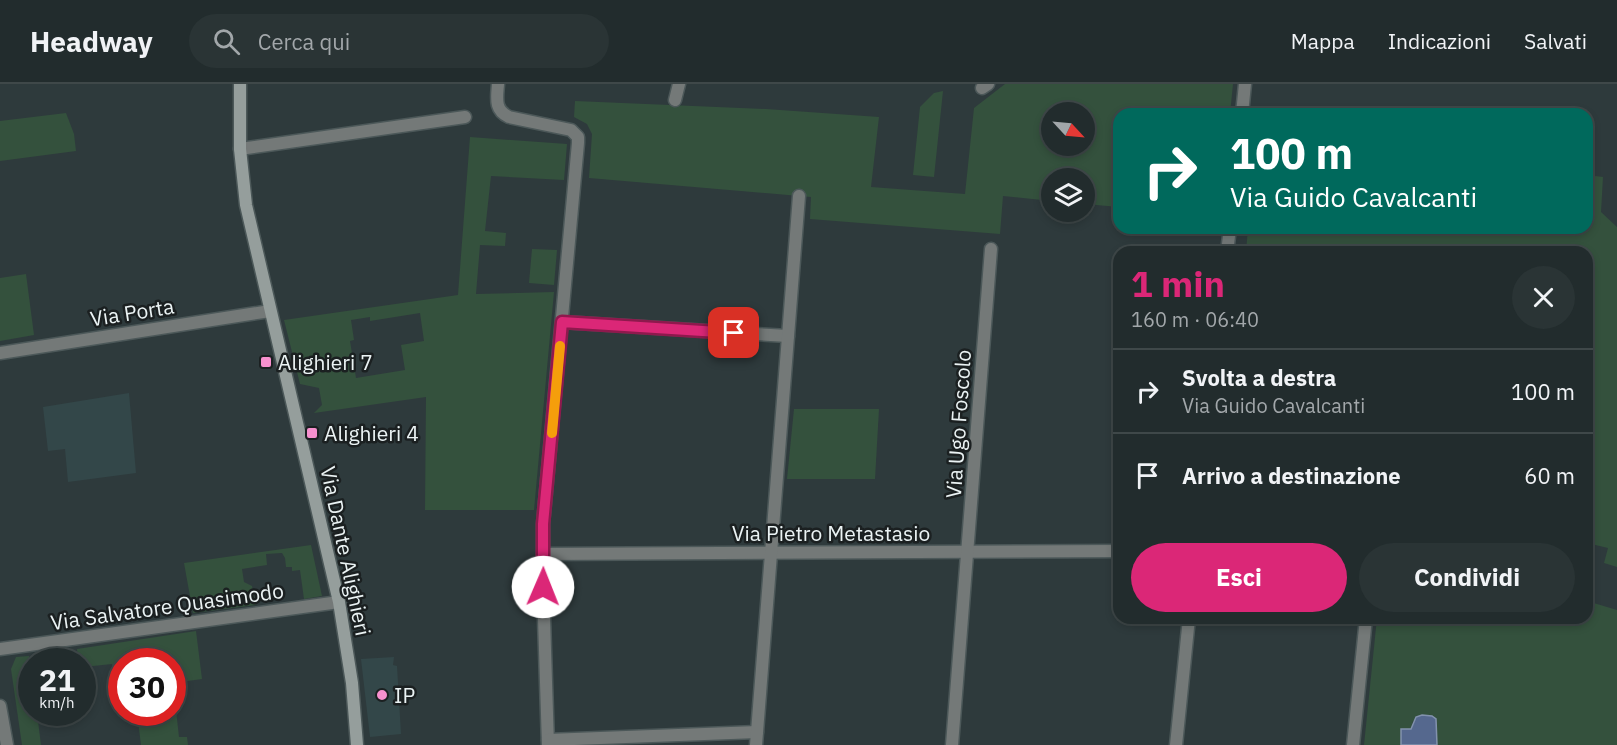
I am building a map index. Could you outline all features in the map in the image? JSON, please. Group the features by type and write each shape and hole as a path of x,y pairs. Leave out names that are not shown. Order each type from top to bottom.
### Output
{"main road":[{"name":"Via Dante Alighieri","path":"240,84 240,149 252,234 339,602 352,683 357,745"}],"street":[{"path":"498,84 496,102 505,115 566,128 578,137 543,524 548,742 757,739 799,196"},
{"path":"675,100 679,84"},
{"path":"1243,108 1245,84"},
{"path":"240,149 465,117"},
{"name":"Via Ugo Foscolo","path":"952,745 991,249"},
{"name":"Via Porta","path":"0,352 270,311"},
{"path":"562,322 788,336"},
{"name":"Via Pietro Metastasio","path":"543,554 1113,550"},
{"name":"Via Salvatore Quasimodo","path":"0,649 339,602"},
{"path":"1176,745 1188,624"},
{"path":"1353,745 1365,624"},
{"path":"0,706 7,745"}],"shaded area":[{"path":"129,393 136,473 68,482 65,449 48,451 43,407"},
{"path":"394,657 393,665 397,666 401,734 370,737 361,659"}],"green space":[{"path":"1005,84 1233,84 1231,108 1113,108 1113,206 1095,205 1095,168 1041,168 1041,200 1003,196 1000,234 810,219 811,197 589,178 592,134 587,124 574,117 575,101 766,109 879,117 871,187 965,194 974,108"},
{"path":"943,91 934,177 913,175 920,107 934,93"},
{"path":"66,113 74,134 76,151 0,161 0,121"},
{"path":"470,137 567,144 564,180 491,176 485,231 506,233 505,246 480,245 476,294 554,292 534,510 425,510 426,397 314,413 322,405 319,388 300,384 284,320 458,295","holes":["420,313 424,341 401,345 405,370 356,378 350,341 354,340 351,320 370,317 370,321"]},
{"path":"1593,176 1603,177 1601,212 1617,227 1617,567 1604,563 1608,548 1593,544 1593,246 1246,246 1248,234 1593,234"},
{"path":"532,249 557,250 554,285 529,283"},
{"path":"26,274 34,335 0,341 0,278"},
{"path":"794,409 879,409 875,479 787,479"},
{"path":"311,545 322,596 304,599 300,570 292,571 292,567 286,567 282,553 266,554 267,565 242,569 244,582 252,586 256,605 193,613 184,563"},
{"path":"1593,603 1617,610 1617,745 1437,745 1437,725 1413,721 1411,729 1402,729 1401,745 1364,745 1376,624 1593,624"},
{"path":"196,631 202,679 186,681 186,648 108,648 108,664 96,666 96,648 84,648"},
{"path":"18,657 18,717 11,669"},
{"path":"19,726 39,726 41,745 22,745"},
{"path":"139,726 178,726 179,737 187,737 188,745 141,745"}],"water":[{"path":"1422,715 1436,719 1437,745 1401,745 1401,729 1411,729 1416,717"}],"slow traffic":[{"path":"552,433 560,346"}],"place":[{"name":"Alighieri 7","path":"266,362"},
{"name":"Alighieri 4","path":"312,433"},
{"name":"IP","path":"382,695"}],"route":[{"path":"543,587 543,524 562,322 734,333"}]}
